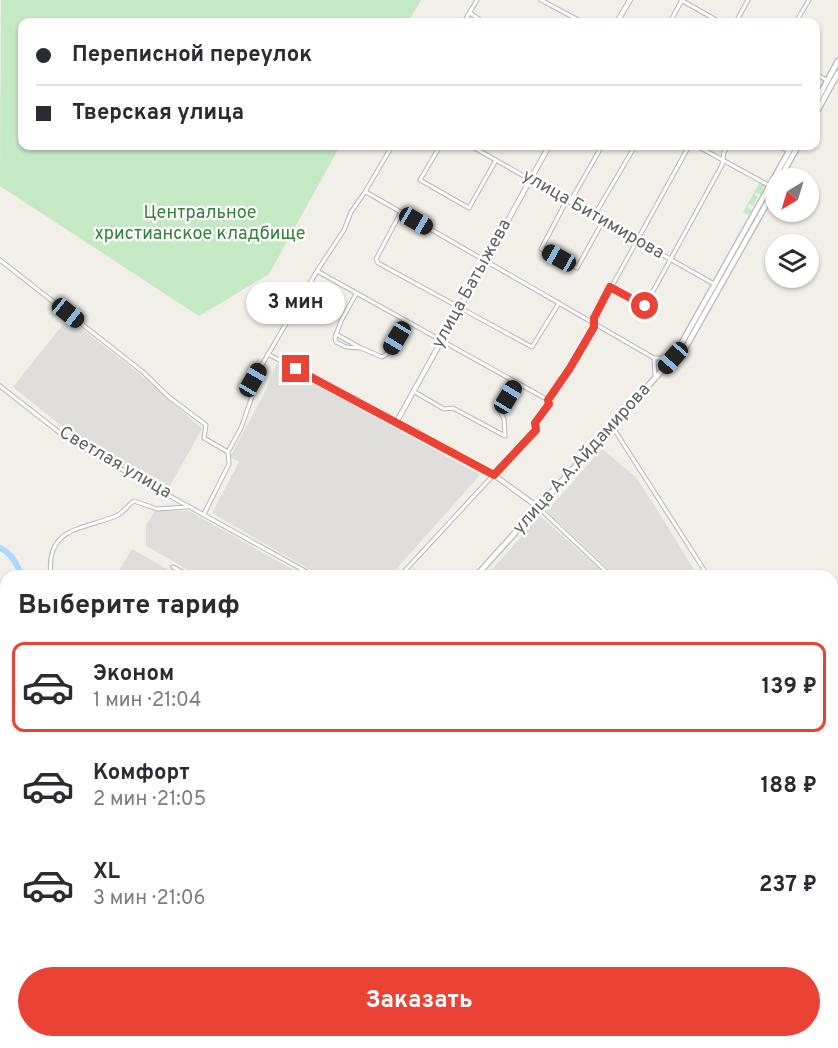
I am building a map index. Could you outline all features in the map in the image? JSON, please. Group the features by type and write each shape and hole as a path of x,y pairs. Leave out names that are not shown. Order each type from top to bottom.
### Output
{"main road":[{"path":"820,95 838,61"},
{"path":"820,106 838,73"},
{"path":"781,168 789,150"},
{"path":"786,168 796,150"},
{"path":"680,350 765,200"},
{"path":"674,357 765,200"},
{"name":"улица А.А.Айдамирова","path":"482,570 674,357"}],"street":[{"path":"466,18 477,0"},
{"path":"541,0 575,18"},
{"path":"619,18 630,0"},
{"path":"672,18 682,0 713,18"},
{"path":"738,18 748,0"},
{"path":"798,18 809,0"},
{"path":"469,13 477,18"},
{"path":"820,76 828,81"},
{"path":"204,514 229,464 228,452 236,441 244,420 255,388 253,380 317,271 344,230 356,202 365,192 390,150"},
{"path":"438,150 420,180 470,208 496,160"},
{"name":"улица Битимирова","path":"479,150 715,285"},
{"name":"улица Батыжева","path":"396,423 547,150"},
{"path":"600,150 541,249 577,268 603,221"},
{"path":"594,216 633,150"},
{"path":"406,570 536,430 535,423 549,404 548,400 594,327 594,318 610,287 686,150"},
{"path":"705,150 765,182"},
{"path":"610,287 645,306 722,165 726,150"},
{"path":"365,192 654,358 674,357"},
{"path":"401,212 376,261 458,309 532,347 559,303"},
{"path":"0,260 143,372 169,397 206,426 204,438 228,452"},
{"path":"317,271 548,400"},
{"path":"356,294 336,334 336,342 346,347 361,348"},
{"path":"336,334 382,357 387,354 406,322"},
{"path":"268,354 494,475 538,507 605,570"},
{"path":"654,358 655,379"},
{"path":"413,391 444,409 453,408 505,436 504,419 500,411 516,384"},
{"name":"Светлая улица","path":"0,386 69,440 303,570"},
{"path":"612,426 704,570"},
{"path":"51,570 51,557 56,543 73,530 118,515 134,501 157,509 188,506"},
{"path":"173,567 179,570"}],"shaded area":[{"path":"68,318 147,380 202,429 168,489 79,440 13,387"},
{"path":"277,363 480,475 395,570 311,570 212,513 239,462 230,457 265,392"},
{"path":"602,449 637,478 694,570 610,570 547,511"},
{"path":"155,511 189,511 293,570 188,570 146,546 146,525"},
{"path":"540,516 601,570 491,570"},
{"path":"132,549 169,570 120,570"}],"green space":[{"name":"Центральное христианское кладбище","path":"1,0 421,0 410,18 18,18 18,150 338,150 269,274 199,316 0,186"},
{"path":"760,182 764,185 761,194 756,193 758,197 753,206 749,204 748,207 752,210 749,215 743,212"}],"waterway":[{"path":"0,548 11,556 19,570"}],"route":[{"path":"296,369 494,475 536,430 535,423 549,404 548,400 594,327 594,318 610,287 645,306"}]}
